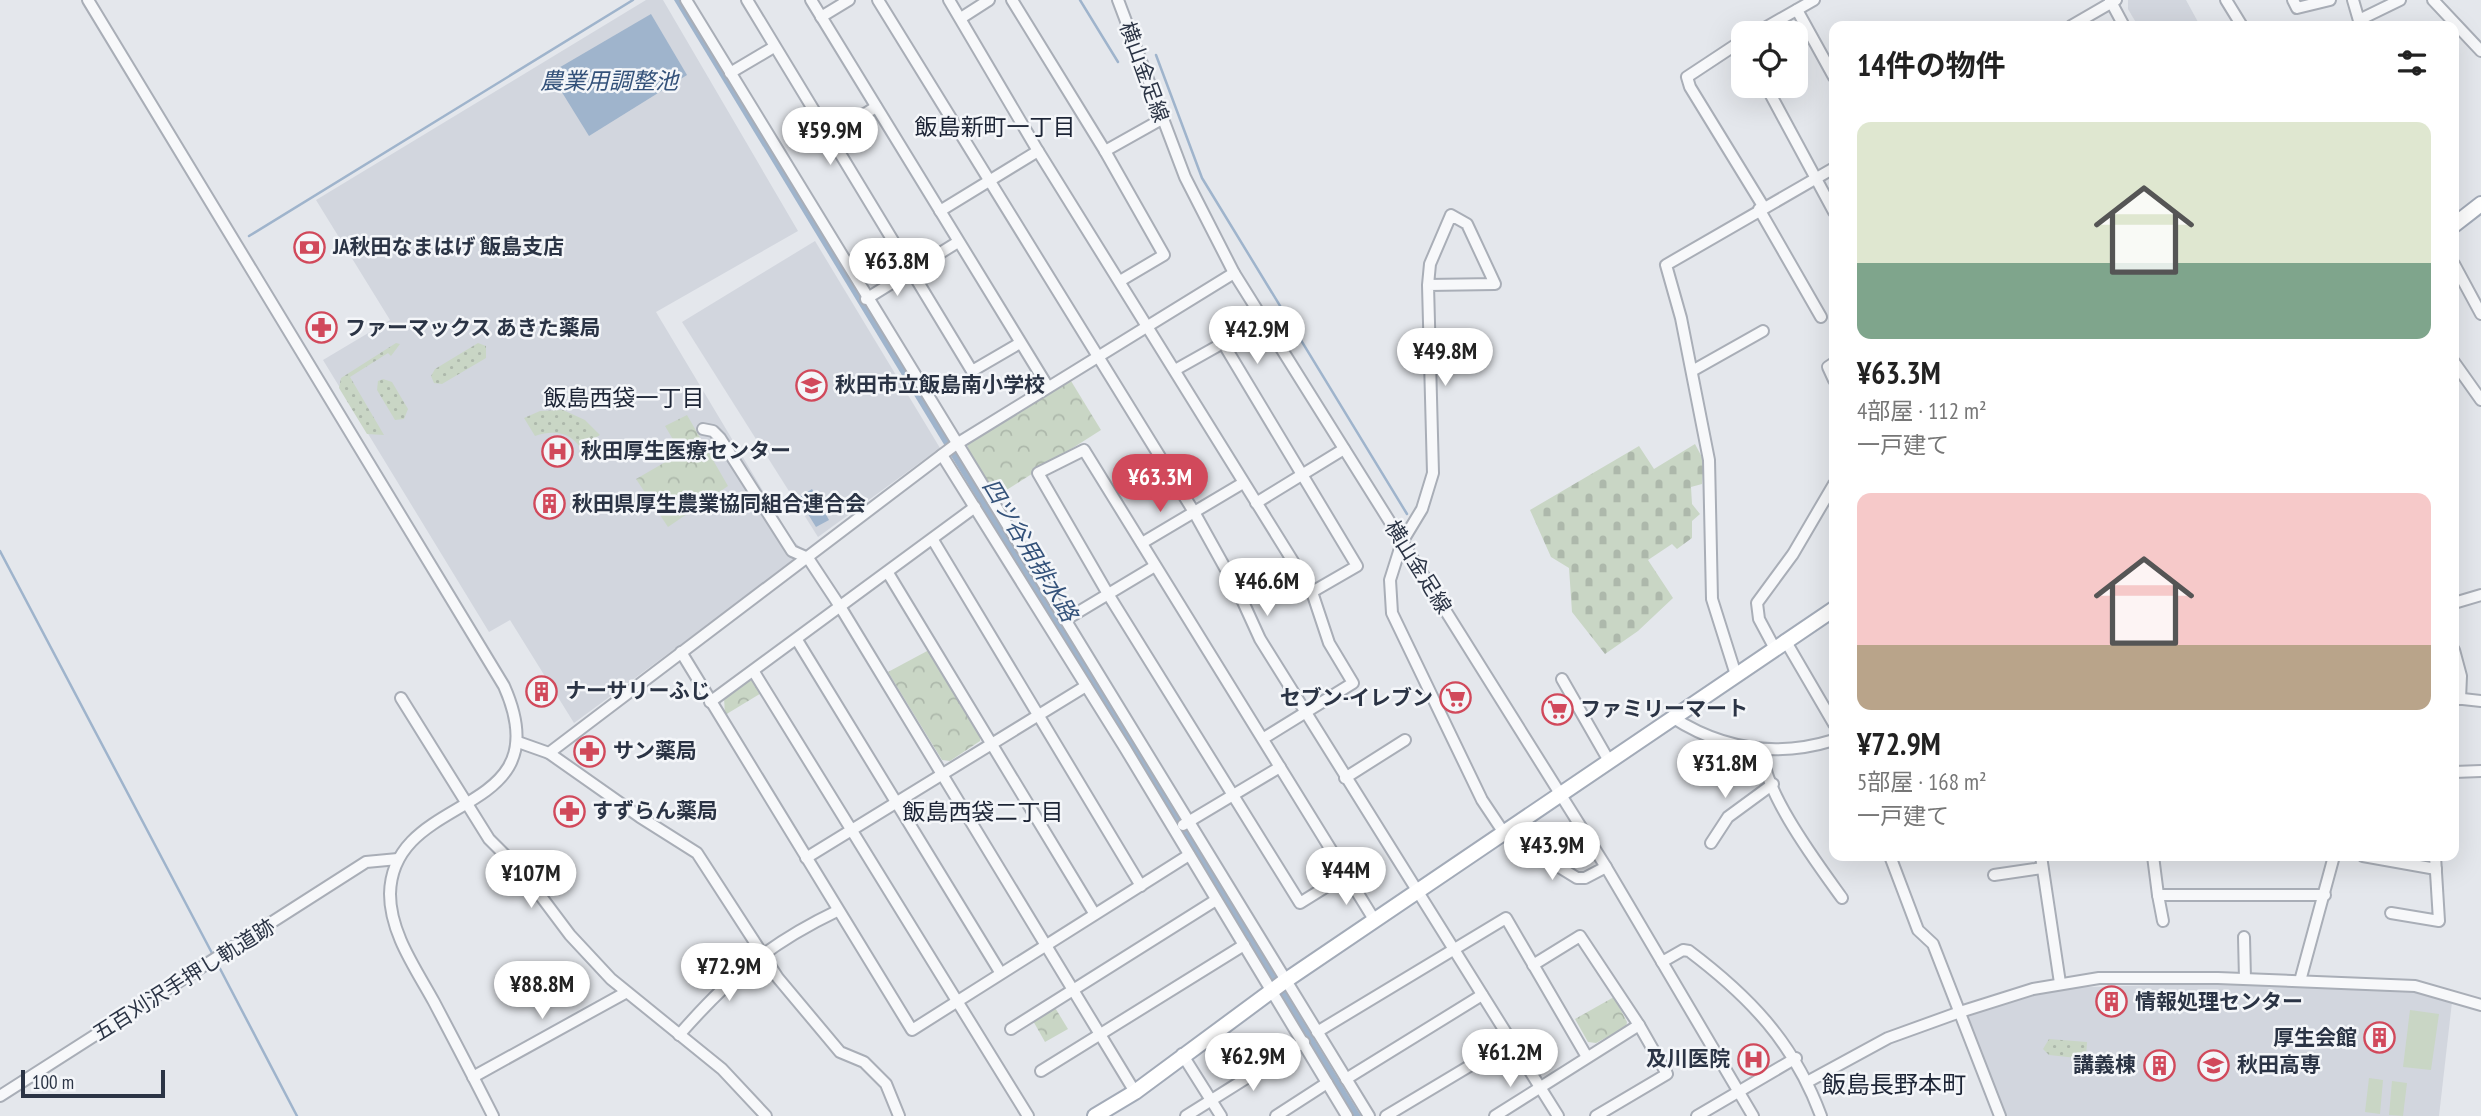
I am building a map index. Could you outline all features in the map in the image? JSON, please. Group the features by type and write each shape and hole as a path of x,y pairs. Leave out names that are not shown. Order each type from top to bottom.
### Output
{"main road":[{"path":"2459,221 2481,204"},
{"path":"1096,1116 1135,1092 1182,1054 1279,986 1829,611"}],"street":[{"path":"88,0 504,686 514,709 518,742 514,760 501,779 426,829 398,859 390,891 396,929 493,1116"},
{"path":"686,0 866,299 949,449 975,507 1086,686 1183,826 1189,855 1244,945 1317,1032 1369,1116"},
{"path":"747,0 972,371 1020,343"},
{"path":"811,0 1048,387"},
{"path":"821,17 849,0"},
{"path":"878,0 1194,512 1239,593 1260,639 1452,949 1513,1040 1558,1116"},
{"path":"949,0 1038,151 1312,592 1329,643 1353,683 1264,738"},
{"path":"961,18 989,0"},
{"path":"1012,0 1105,151 1164,255 1120,281"},
{"name":"横山金足線","path":"1118,0 1185,177 1234,273 1606,867 1753,1116"},
{"path":"1777,21 1814,0"},
{"path":"2226,0 2239,21"},
{"path":"2292,0 2297,8 2330,0"},
{"path":"2353,0 2359,21"},
{"path":"2363,21 2400,0"},
{"path":"2433,0 2453,21"},
{"path":"2079,21 2112,1 2122,21"},
{"path":"1797,10 1829,68"},
{"path":"2459,28 2481,51"},
{"path":"730,73 774,47"},
{"path":"1731,50 1687,77 1821,317"},
{"path":"1772,98 1829,203"},
{"path":"829,136 876,107"},
{"path":"1105,151 1162,119"},
{"path":"940,211 1038,151"},
{"path":"1736,675 1712,599 1709,460 1692,372 1666,265 1761,207 1829,171"},
{"path":"1428,285 1495,284 1467,224 1451,215 1430,264 1428,285 1433,473 1422,509 1402,542 1390,580 1392,613 1482,800 1504,833 1577,878 1585,878 1606,867"},
{"path":"866,299 958,242"},
{"path":"549,753 949,449 1234,273"},
{"path":"2459,273 2481,314"},
{"path":"1692,372 1763,331"},
{"path":"1175,370 1223,343 1357,566 1312,592"},
{"path":"2459,369 2481,400"},
{"path":"703,429 713,431 720,438 792,551 808,558 841,608 1047,943 1135,1092"},
{"path":"949,449 1065,620 1183,826 1279,986 1304,1042 1347,1116"},
{"path":"1256,503 1344,449"},
{"path":"1345,875 1300,903 1108,594 1038,473 1084,450 1264,738 1374,921"},
{"path":"1142,543 1243,483"},
{"path":"1829,493 1793,554 1757,603 1759,619 1779,643 1829,717"},
{"path":"710,702 975,507"},
{"path":"933,540 1141,886"},
{"path":"1065,620 1155,566"},
{"path":"888,573 1094,913"},
{"path":"2459,602 2481,595"},
{"path":"797,640 1000,972"},
{"path":"681,652 836,911 912,1030 957,999 1189,855"},
{"path":"2459,669 2459,688"},
{"path":"754,672 1028,1116"},
{"path":"1562,679 1609,761"},
{"path":"806,859 1086,686"},
{"path":"401,698 489,839 525,875 570,935 625,993 722,1069 766,1116"},
{"path":"2459,699 2481,701"},
{"path":"1672,717 1717,742 1788,750 1829,741"},
{"path":"1345,778 1405,740"},
{"path":"518,742 549,753 639,817 697,853 797,1002 840,1052 864,1062 886,1084 899,1116"},
{"path":"1763,749 1762,757 1773,784 1805,847 1842,898"},
{"path":"1183,826 1280,767"},
{"path":"2459,772 2481,771"},
{"path":"1711,843 1728,817 1773,784"},
{"name":"五百刈沢手押し軌道跡","path":"0,1096 366,862 398,859"},
{"path":"1892,861 1918,930 1933,944 2000,1116"},
{"path":"2041,861 2060,983"},
{"path":"2154,861 2163,921"},
{"path":"2300,981 2333,861"},
{"path":"2391,861 2436,869"},
{"path":"2391,913 2439,921 2435,861"},
{"path":"1994,875 2042,869"},
{"path":"2158,895 2325,895"},
{"path":"1011,1029 1216,900"},
{"path":"679,1035 732,977 795,931 836,911"},
{"path":"1317,1032 1506,918 1587,1057"},
{"path":"1533,965 1580,936 1639,1025 1667,1074 1597,1116"},
{"path":"2244,937 2245,979"},
{"path":"1041,1071 1244,945"},
{"path":"1662,962 1683,950 1689,951 1731,983 1796,1058 1821,1116"},
{"path":"1808,1081 1888,1038 1960,1012 2060,983 2099,978 2245,979 2415,986 2481,1005"},
{"path":"473,1077 625,993"},
{"path":"1346,1079 1482,995"},
{"path":"1496,1116 1639,1025"},
{"path":"1386,1116 1513,1040"},
{"path":"1186,1116 1304,1042"},
{"path":"1182,1054 1221,1116"},
{"path":"1697,1116 1739,1094 1796,1058"},
{"path":"1276,1116 1328,1083"}],"shaded area":[{"name":"秋田厚生医療センター","path":"646,0 663,0 798,231 656,312 793,541 806,552 574,723 510,620 489,632 323,360 390,320 316,200"},
{"path":"2128,0 2186,0 2197,21 2135,21 2128,9"},
{"name":"秋田市立飯島南小学校","path":"815,241 940,448 818,537 682,322"},
{"name":"秋田高専","path":"2229,983 2412,990 2452,1002 2439,1116 2004,1116 1963,1014 2058,988"}],"green space":[{"path":"396,343 400,344 391,356 388,353 350,377 384,435 367,434 339,388 341,378"},
{"path":"478,343 486,346 486,358 442,384 434,383 431,376 435,369"},
{"path":"383,379 392,382 408,409 404,419 395,420 377,390 378,381"},
{"path":"1071,381 1101,430 997,496 969,453 967,443"},
{"path":"563,410 585,420 600,435 580,447 566,435 548,433 535,436 524,418 540,411"},
{"path":"687,415 728,486 668,527 636,479 681,453 665,426"},
{"path":"1695,444 1704,461 1702,484 1691,487 1692,504 1700,514 1692,521 1692,538 1677,549 1672,544 1648,560 1673,598 1638,631 1605,654 1572,612 1569,568 1551,557 1530,510 1639,446 1654,469"},
{"path":"929,650 980,735 980,741 950,761 942,760 888,672"},
{"path":"749,681 756,681 763,692 725,715 724,698"},
{"path":"1614,997 1627,1022 1626,1027 1596,1043 1588,1042 1575,1019"},
{"path":"1054,1006 1068,1029 1045,1042 1032,1019"},
{"path":"2410,1010 2439,1014 2431,1070 2403,1067"},
{"path":"2049,1039 2087,1042 2086,1059 2049,1055 2043,1049"},
{"path":"2369,1078 2383,1080 2380,1114 2365,1112"},
{"path":"2392,1081 2407,1083 2403,1116 2389,1115"}],"water":[{"name":"四ツ谷用排水路","path":"674,0 682,0 1361,1116 1352,1116"},
{"name":"農業用調整池","path":"651,14 687,75 589,136 550,73"},
{"path":"812,489 829,520 816,527 798,498"}],"waterway":[{"path":"249,236 633,0"},
{"path":"1080,0 1118,62"},
{"path":"1156,55 1202,178 1407,514"},
{"path":"0,551 213,955"},
{"path":"216,961 297,1116"}],"place":[{"name":"JA秋田なまはげ 飯島支店","path":"310,247"},
{"name":"ファーマックス あきた薬局","path":"322,328"},
{"name":"秋田市立飯島南小学校","path":"812,385"},
{"name":"秋田厚生医療センター","path":"558,451"},
{"name":"秋田県厚生農業協同組合連合会","path":"549,504"},
{"name":"ナーサリーふじ","path":"542,691"},
{"name":"セブン-イレブン","path":"1456,698"},
{"name":"ファミリーマート","path":"1557,709"},
{"name":"サン薬局","path":"590,751"},
{"name":"すずらん薬局","path":"569,811"},
{"name":"情報処理センター","path":"2112,1002"},
{"name":"厚生会館","path":"2380,1038"},
{"name":"及川医院","path":"1753,1059"},
{"name":"講義棟","path":"2159,1065"},
{"name":"秋田高専","path":"2214,1065"}],"district":[{"name":"飯島新町一丁目","path":"995,127"},
{"name":"飯島西袋一丁目","path":"624,398"},
{"name":"飯島西袋二丁目","path":"983,812"},
{"name":"飯島長野本町","path":"1894,1085"}]}
